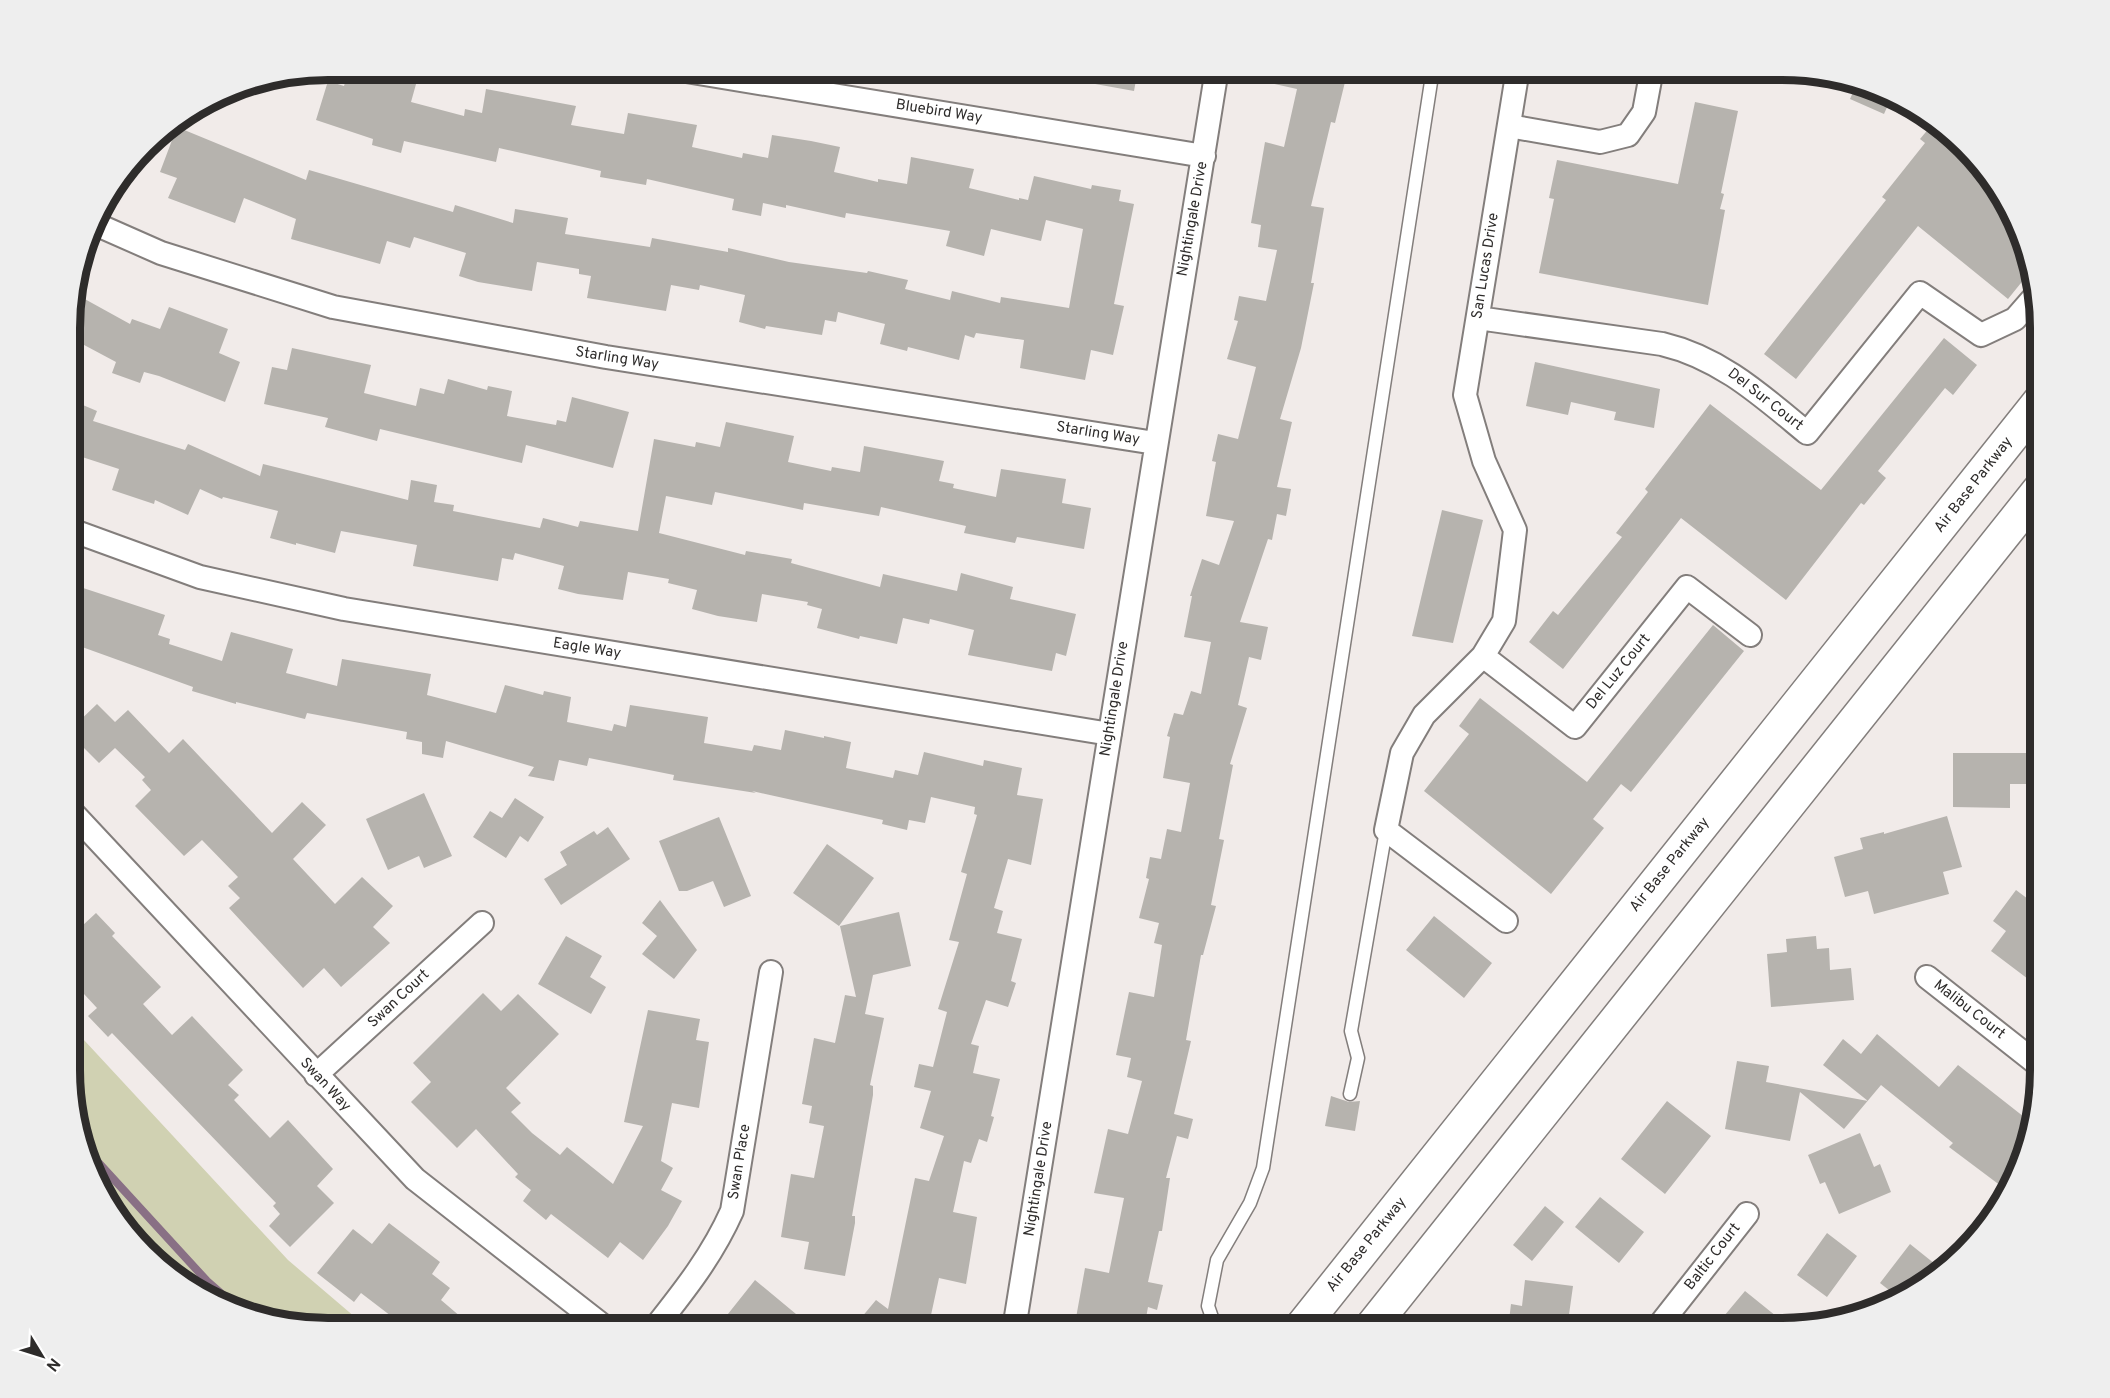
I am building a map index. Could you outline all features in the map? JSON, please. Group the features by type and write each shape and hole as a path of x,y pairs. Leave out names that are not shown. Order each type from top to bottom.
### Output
{"main road":[{"name":"Air Base Parkway","path":"1309,1318 2030,414"},
{"path":"1379,1318 2030,502"}],"street":[{"name":"Bluebird Way","path":"741,80 1204,156"},
{"name":"Nightingale Drive","path":"1016,1318 1155,443 1215,80"},
{"name":"San Lucas Drive","path":"1484,656 1504,621 1515,530 1484,461 1465,395 1516,80"},
{"path":"1509,126 1600,142 1628,135 1644,112 1650,80"},
{"name":"Starling Way","path":"101,226 161,253 333,308 606,357 1155,443"},
{"name":"Del Sur Court","path":"1478,318 1662,344 1691,351 1736,375 1807,433 1920,293 1981,335 2015,319 2029,303"},
{"name":"Eagle Way","path":"80,534 200,577 344,609 1110,734"},
{"name":"Del Luz Court","path":"1484,656 1575,727 1687,587 1750,635"},
{"path":"1484,656 1424,716 1402,753 1386,830 1506,921"},
{"name":"Swan Way","path":"80,821 316,1076 415,1179 593,1318"},
{"name":"Swan Court","path":"316,1076 482,923"},
{"name":"Swan Place","path":"663,1318 700,1271 717,1245 732,1211 771,972"},
{"name":"Malibu Court","path":"1927,977 2030,1058"},
{"name":"Baltic Court","path":"1665,1318 1747,1214"}],"lane":[{"path":"1212,1318 1208,1306 1217,1260 1250,1203 1263,1168 1431,80"},
{"path":"1350,1094 1358,1058 1351,1030 1386,830"}],"green space":[{"path":"80,1036 288,1260 356,1318 311,1318 279,1314 232,1300 190,1277 152,1246 121,1208 98,1166 84,1119 80,1087"}],"building":[{"path":"346,80 417,80 411,102 464,116 465,109 482,113 486,89 576,106 571,125 624,134 628,113 697,125 692,147 742,158 743,153 768,158 772,135 811,141 840,147 834,172 878,182 878,179 907,184 911,157 974,169 969,188 1019,200 1019,198 1028,200 1034,176 1091,189 1092,185 1121,190 1119,201 1134,204 1114,304 1124,306 1113,355 1091,350 1085,380 1020,368 1024,340 976,333 974,338 965,335 959,360 908,347 907,351 880,344 885,324 838,312 836,322 825,320 822,335 766,326 765,329 739,322 745,295 700,285 699,290 671,285 666,311 587,298 591,276 579,274 579,269 537,262 532,291 478,282 459,276 466,253 414,237 410,248 387,241 380,264 291,239 296,219 244,198 235,223 168,198 177,178 160,172 175,132 180,128 306,180 309,170 453,212 455,205 513,223 515,209 568,218 565,234 650,247 652,238 728,252 728,248 789,262 867,273 868,271 908,280 905,289 950,300 952,291 1000,303 1001,297 1069,308 1083,229 1046,220 1041,241 991,229 984,256 946,246 950,231 846,213 845,218 786,205 786,208 763,203 761,216 732,210 734,199 647,179 646,185 600,177 601,171 499,148 496,162 404,141 401,153 372,145 373,139 316,120 328,81 344,86"},
{"path":"1073,80 1136,80 1134,91"},
{"path":"1256,80 1337,80 1345,82 1335,123 1331,122 1311,206 1324,208 1311,283 1314,283 1301,348 1280,419 1292,422 1277,487 1291,489 1286,516 1277,514 1272,540 1268,539 1240,622 1268,627 1261,660 1249,657 1238,705 1247,708 1230,764 1233,765 1219,839 1224,840 1211,905 1216,906 1203,955 1201,955 1186,1040 1191,1041 1174,1114 1193,1119 1188,1139 1177,1136 1166,1178 1170,1178 1162,1231 1159,1231 1148,1282 1163,1285 1157,1310 1148,1307 1146,1318 1076,1318 1085,1268 1109,1273 1124,1198 1094,1193 1108,1129 1128,1134 1142,1081 1127,1077 1131,1058 1116,1055 1129,992 1154,997 1162,945 1154,943 1159,923 1139,918 1149,879 1146,878 1150,857 1161,859 1167,829 1181,832 1190,783 1163,778 1170,737 1167,736 1174,713 1183,715 1191,691 1201,694 1211,642 1184,637 1192,596 1190,596 1202,559 1219,565 1234,521 1206,516 1216,462 1212,461 1218,434 1238,439 1256,367 1227,359 1238,321 1234,320 1239,296 1266,301 1277,250 1258,247 1261,225 1251,223 1265,142 1284,147 1297,89"},
{"path":"1854,90 1889,103 1884,114 1850,99"},
{"path":"1695,102 1738,111 1721,193 1724,194 1720,209 1725,210 1708,305 1539,273 1554,199 1549,198 1557,160 1678,184"},
{"path":"1929,128 1958,152 1979,176 1997,203 2012,232 2026,277 2008,299 1918,226 1796,379 1764,354 1886,200 1882,197 1925,143 1920,139"},
{"path":"82,297 130,324 132,319 160,329 169,307 228,329 219,353 240,362 225,402 144,372 140,383 112,373 116,362 80,343"},
{"path":"1944,338 1977,365 1953,395 1945,388 1878,471 1886,478 1864,505 1861,503 1786,600 1681,518 1563,669 1529,642 1553,611 1558,615 1622,537 1616,533 1648,492 1645,489 1710,404 1821,490"},
{"path":"292,348 371,365 364,393 416,406 420,388 444,394 448,379 487,390 488,386 512,391 507,416 556,425 557,420 566,422 572,397 629,412 613,468 526,445 522,463 380,429 377,441 325,427 328,418 264,404 272,367 287,370"},
{"path":"1535,362 1660,389 1654,428 1614,420 1616,412 1571,402 1568,415 1526,406"},
{"path":"80,404 97,411 93,421 185,450 188,444 260,476 263,464 408,500 411,480 437,485 434,502 454,505 453,511 540,528 543,518 578,527 580,521 638,531 654,439 695,447 696,442 720,447 726,422 794,436 788,462 831,471 832,467 860,472 864,446 944,461 939,481 954,484 953,488 996,497 1001,469 1066,479 1062,503 1091,508 1084,549 1017,537 1015,543 964,533 966,526 881,507 879,516 804,503 803,510 715,492 712,505 666,496 659,533 745,555 746,551 792,559 791,563 880,587 883,574 957,591 961,573 1013,587 1010,599 1076,614 1066,656 1056,653 1052,671 968,655 974,630 930,619 929,624 903,618 897,644 860,636 859,639 817,628 822,609 807,605 808,602 762,594 757,622 718,616 692,609 697,590 668,583 669,579 628,572 623,600 578,594 558,589 564,566 515,553 513,560 502,558 498,581 413,566 417,545 341,531 335,553 296,543 296,545 270,538 278,511 223,497 222,499 200,489 188,515 155,500 154,504 112,490 119,469 80,456"},
{"path":"1442,510 1483,520 1453,643 1412,636"},
{"path":"80,587 165,615 158,635 170,639 169,644 222,661 231,632 293,649 286,673 337,686 342,659 431,674 427,695 496,713 505,685 543,695 544,691 571,697 567,722 612,731 614,724 626,727 630,705 708,717 704,743 752,751 754,745 781,750 785,730 824,738 824,736 851,742 846,768 893,778 895,770 918,775 924,752 983,766 984,760 1022,768 1017,795 1043,799 1031,865 1008,859 994,908 1003,911 997,933 1022,939 1011,981 1016,983 1008,1007 986,1000 971,1044 979,1046 973,1073 1000,1079 991,1116 994,1117 987,1142 979,1139 971,1163 964,1161 953,1212 977,1217 966,1284 939,1278 930,1318 861,1318 876,1300 888,1309 915,1178 929,1181 944,1136 920,1128 931,1091 914,1087 919,1064 933,1067 947,1012 938,1009 959,942 949,940 967,874 961,872 977,815 974,814 975,807 931,797 925,823 909,820 907,830 882,824 883,820 752,791 756,793 673,780 674,775 589,758 587,766 559,760 554,781 528,776 534,767 446,741 443,758 422,754 422,742 406,739 407,732 307,713 305,719 236,702 236,704 192,691 193,687 80,646"},
{"path":"1713,625 1744,651 1631,792 1621,784 1593,819 1604,828 1551,894 1424,791 1469,734 1459,726 1480,698 1587,782"},
{"path":"97,704 115,722 128,710 169,753 183,739 272,833 302,802 326,825 293,859 335,904 362,877 393,906 373,927 390,943 341,987 324,968 303,988 229,908 240,898 228,886 238,877 202,840 184,856 135,806 151,790 142,780 145,777 115,748 99,763 80,744 80,720"},
{"path":"1953,753 2030,753 2030,784 2010,784 2010,808 1953,807"},
{"path":"424,793 452,856 424,868 419,856 388,870 366,819"},
{"path":"515,798 544,817 528,842 520,836 506,858 473,837 490,811 502,818"},
{"path":"1947,816 1962,867 1943,872 1949,894 1874,914 1868,891 1845,897 1834,857 1863,849 1860,838 1884,832 1884,834"},
{"path":"719,817 751,896 724,907 713,881 687,891 679,891 659,841"},
{"path":"608,827 630,859 561,905 544,879 567,865 560,852 594,831 597,835"},
{"path":"827,844 874,878 839,926 793,893"},
{"path":"2016,890 2030,900 2030,980 1991,951 2006,931 1993,921"},
{"path":"660,900 697,950 674,979 642,954 657,936 642,923"},
{"path":"899,912 911,966 873,975 865,1014 884,1018 870,1085 873,1086 873,1095 852,1216 855,1216 855,1223 845,1276 804,1269 809,1242 781,1237 791,1174 814,1178 824,1126 809,1123 812,1106 802,1104 814,1038 835,1043 845,995 856,997 840,926"},
{"path":"96,913 115,933 112,936 161,987 143,1004 172,1035 192,1016 243,1070 228,1085 239,1095 234,1100 270,1138 288,1120 333,1169 317,1186 334,1203 290,1247 269,1226 280,1214 273,1206 276,1203 112,1033 108,1037 88,1016 97,1008 80,990 80,924 82,926"},
{"path":"1434,916 1492,963 1464,998 1406,950"},
{"path":"566,936 602,956 590,977 606,987 591,1014 538,984"},
{"path":"1816,936 1817,949 1829,948 1830,970 1851,968 1854,1000 1771,1007 1767,954 1787,952 1786,939"},
{"path":"483,993 501,1011 518,994 559,1034 506,1088 521,1103 511,1112 532,1133 560,1155 567,1147 613,1184 643,1126 624,1122 648,1010 700,1019 696,1040 709,1042 699,1108 672,1103 661,1161 673,1168 661,1190 682,1201 668,1226 643,1260 620,1242 608,1258 551,1214 546,1220 523,1201 531,1190 515,1177 518,1174 476,1129 457,1148 411,1102 431,1082 413,1063"},
{"path":"1877,1034 1939,1087 1958,1065 2026,1119 2012,1166 2002,1186 1949,1147 1953,1143 1881,1085 1868,1101 1823,1065 1843,1039 1861,1054"},
{"path":"1737,1061 1769,1066 1766,1082 1868,1101 1844,1129 1800,1092 1790,1141 1725,1129"},
{"path":"1331,1096 1349,1102 1360,1101 1355,1131 1325,1126"},
{"path":"1667,1101 1711,1136 1665,1194 1621,1159"},
{"path":"1860,1133 1874,1167 1880,1164 1891,1192 1839,1214 1825,1182 1820,1184 1808,1155"},
{"path":"1600,1197 1644,1232 1619,1263 1575,1227"},
{"path":"1545,1206 1564,1222 1532,1261 1513,1245"},
{"path":"389,1223 440,1262 432,1274 450,1288 441,1300 462,1318 394,1318 361,1293 354,1302 317,1273 353,1229 372,1244"},
{"path":"1827,1233 1857,1256 1827,1297 1797,1275"},
{"path":"1910,1244 1936,1265 1892,1293 1880,1283"},
{"path":"755,1280 796,1314 793,1318 725,1318"},
{"path":"1525,1280 1573,1286 1569,1318 1509,1318 1511,1304 1522,1306"},
{"path":"1745,1291 1779,1318 1722,1318"}],"waterway":[{"path":"96,1160 207,1281 224,1296"}]}
